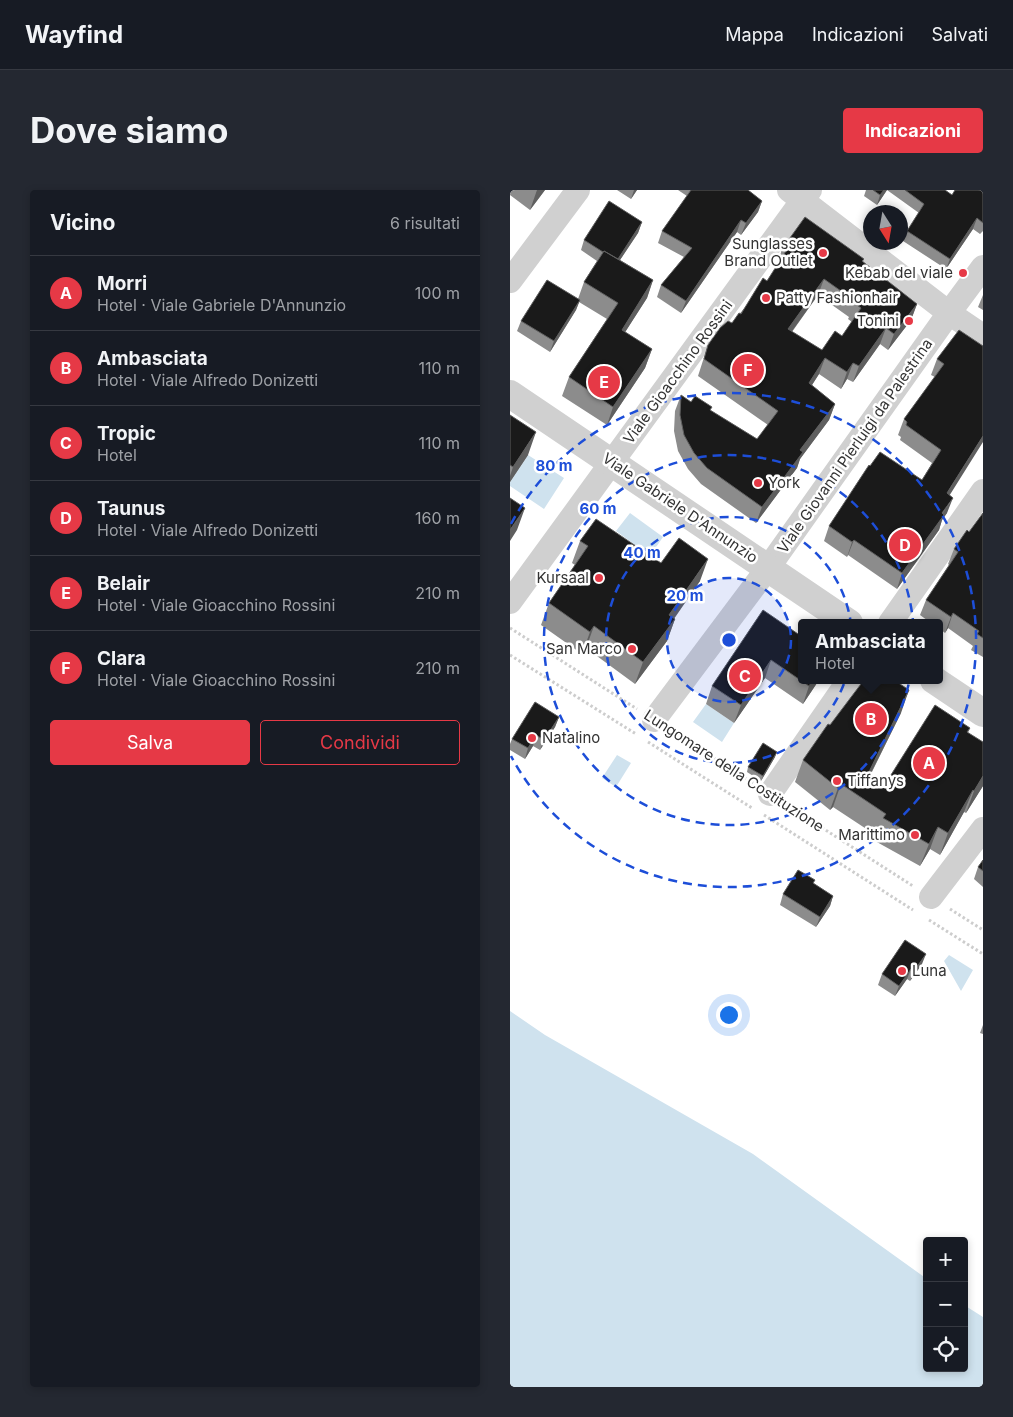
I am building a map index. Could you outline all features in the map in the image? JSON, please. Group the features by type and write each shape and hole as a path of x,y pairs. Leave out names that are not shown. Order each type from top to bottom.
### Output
{"street":[{"path":"510,281 578,190"},
{"path":"800,193 949,312 983,336"},
{"name":"Viale Gioacchino Rossini","path":"510,602 612,462 800,193"},
{"name":"Viale Giovanni Pierluigi da Palestrina","path":"654,720 768,568 949,312 983,267"},
{"name":"Viale Gabriele D'Annunzio","path":"510,394 843,619"},
{"path":"893,619 983,491"},
{"path":"770,794 846,684"},
{"path":"940,684 983,713"},
{"path":"931,897 983,829"}],"path":[{"name":"Lungomare della Costituzione","path":"510,628 983,930"},
{"name":"Lungomare della Costituzione","path":"510,654 983,954"}],"water":[{"path":"528,455 564,478 544,509 510,486 510,482"},
{"path":"630,513 663,537 650,556 616,531"},
{"path":"706,704 734,723 722,742 693,722"},
{"path":"617,755 631,763 616,787 602,778"},
{"path":"949,955 973,970 961,991 944,961"},
{"path":"510,1011 545,1035 753,1154 923,1276 923,1372 968,1372 968,1308 983,1317 983,1387 510,1387"}],"building":[{"path":"691,190 748,190 762,201 746,223 741,220 686,301 661,285 692,248 662,231"},
{"path":"873,190 884,190 880,195"},
{"path":"905,190 945,190 952,195 955,190 983,190 983,223 977,218 950,259 908,232 924,204"},
{"path":"609,201 642,222 618,259 584,240"},
{"path":"805,217 864,259 862,261 917,304 894,334 886,328 859,366 853,363 847,372 825,358 809,383 835,404 800,450 803,452 762,507 707,468 694,453 684,435 680,415 681,395 691,402 695,396 712,407 710,410 757,439 778,411 704,359 708,345 720,328 728,321 732,323 739,313 741,314 763,278 767,281 786,251 782,249","holes":["824,279 855,301 854,303 861,308 842,336 835,331 822,350 788,329"]},
{"path":"604,251 653,280 622,330 652,349 613,407 569,377 618,303 584,282"},
{"path":"547,280 580,300 554,341 521,321"},
{"path":"959,330 983,346 983,436 947,493 953,498 942,513 944,515 902,573 854,540 852,542 829,526 869,465 880,452 922,480 941,450 906,425 907,422 904,419 944,364 937,359"},
{"path":"510,415 536,432 513,467 510,465"},
{"path":"510,498 525,508 510,530"},
{"path":"983,513 983,638 977,634 979,631 953,613 951,617 926,600 958,552 954,549 967,530 969,532"},
{"path":"596,519 661,563 679,538 708,559 669,615 675,619 643,662 594,626 590,632 549,603 588,546 580,541"},
{"path":"763,610 798,634 798,678 771,660 741,705 712,686"},
{"path":"861,684 900,684 909,690 867,776 884,786 935,705 970,728 967,732 983,742 983,776 948,833 938,827 929,844 883,818 886,814 841,784 838,788 803,760 828,724 830,725"},
{"name":"Natalino","path":"535,702 559,717 544,740 536,735 528,748 512,739"},
{"path":"763,743 777,752 763,776 748,767"},
{"path":"983,860 983,871 978,867"},
{"path":"798,870 815,880 813,883 833,896 820,917 783,894"},
{"name":"Luna","path":"905,940 926,954 914,971 911,969 899,986 882,974"}],"place":[{"name":"Sunglasses Brand Outlet","path":"823,253"},
{"name":"Kebab del viale","path":"963,273"},
{"name":"Patty Fashionhair","path":"766,298"},
{"name":"Tonini","path":"909,321"},
{"name":"Clara","path":"748,370"},
{"name":"Belair","path":"604,382"},
{"name":"York","path":"758,483"},
{"name":"Taunus","path":"905,545"},
{"name":"Kursaal","path":"599,578"},
{"name":"San Marco","path":"632,649"},
{"name":"Tropic","path":"745,676"},
{"name":"Ambasciata","path":"871,719"},
{"name":"Natalino","path":"532,738"},
{"name":"Morri","path":"929,763"},
{"name":"Tiffanys","path":"837,781"},
{"name":"Marittimo","path":"915,835"},
{"name":"Luna","path":"902,971"}]}
